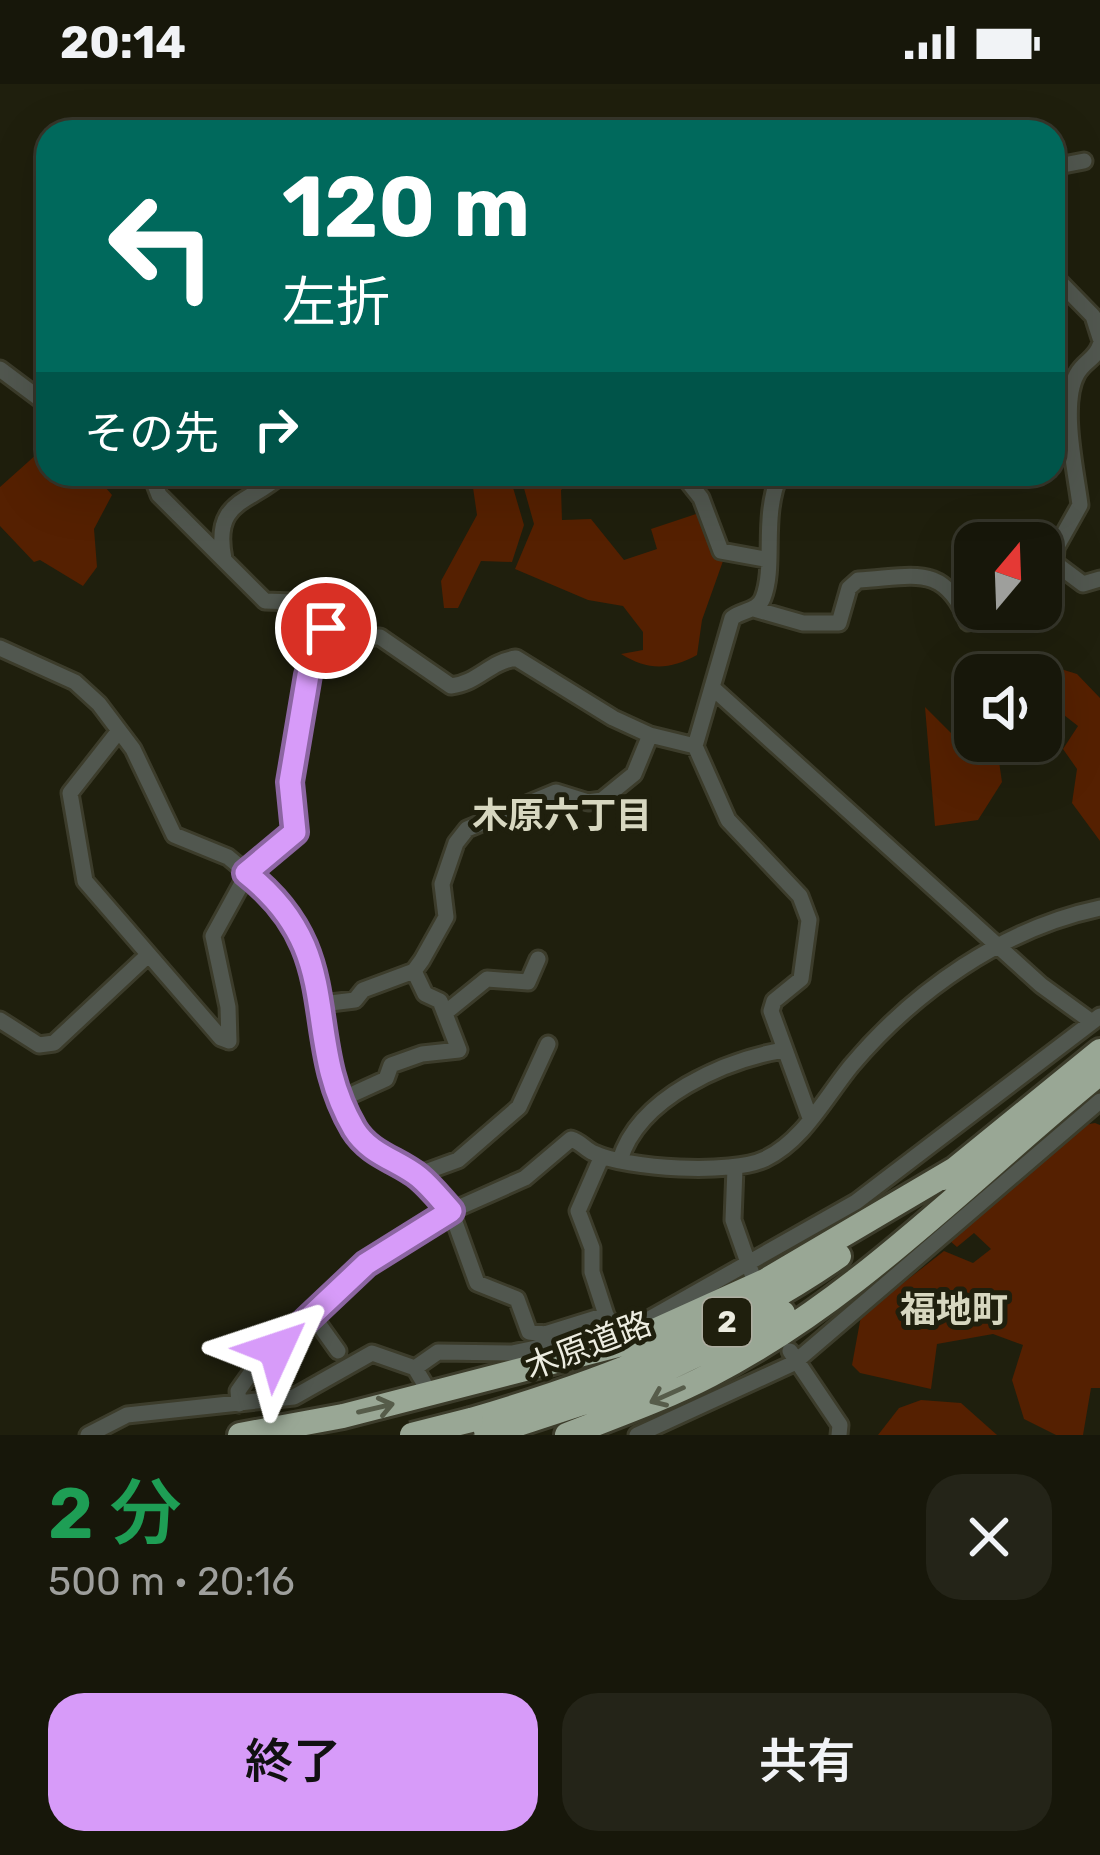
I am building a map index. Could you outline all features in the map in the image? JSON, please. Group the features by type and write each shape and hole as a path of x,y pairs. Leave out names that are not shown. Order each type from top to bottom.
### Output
{"highway":[{"name":"2","path":"567,1435 662,1398 760,1347 853,1282 1100,1051"},
{"name":"2","path":"961,1177 1100,1073"},
{"path":"240,1435 430,1395 630,1342 679,1323 961,1177"},
{"name":"木原道路","path":"412,1435 478,1428 621,1371 755,1308 961,1177"},
{"path":"430,1395 433,1435"}],"street":[{"path":"1065,165 1084,161"},
{"path":"1065,286 1093,316 1100,341 1077,374 1070,400 1070,463 1080,505 1056,548 1054,563 1083,584 1093,585 1100,578"},
{"path":"0,369 36,396"},
{"path":"156,486 159,495 190,520 265,601 294,602 326,628 352,637 380,637 451,686 472,684 495,663 516,658 567,692 650,735 695,746"},
{"path":"224,562 227,514 241,497 261,486"},
{"path":"692,486 701,497 722,551 765,559"},
{"path":"776,486 768,514 763,598 754,609 732,618 716,690 695,746 728,820 793,883 809,920 801,979 774,1001 771,1011 810,1118"},
{"path":"754,609 803,623 839,623 849,588 858,580 930,576 945,582 954,598"},
{"path":"118,731 70,793 85,881 147,956 229,1040 228,1006 213,936 221,914 239,896 246,873 295,832 290,782 308,675 326,628"},
{"path":"0,649 75,682 133,749 174,835 215,850 268,890 315,964 326,1052 355,1131 388,1163 417,1175 451,1211 478,1283 517,1299 529,1331 545,1334 606,1315"},
{"path":"415,1368 438,1352 512,1353 616,1334 750,1271 903,1169 1096,1019 999,946 716,690"},
{"path":"322,1004 356,1000 363,990 414,971 446,917 442,884 456,843 467,829 556,792 588,802 602,800 634,774 650,735"},
{"path":"239,1404 238,1391 255,1367 366,1264 451,1211 525,1178 571,1139 620,1160 735,1168 765,1159 795,1138 893,1019 1036,923 1100,908"},
{"path":"0,1020 39,1045 54,1043 147,956"},
{"path":"445,1013 487,979 528,982 538,959"},
{"path":"342,1099 386,1079 391,1065 422,1054 459,1050 440,1001 425,994 414,971"},
{"path":"417,1175 458,1160 519,1107 548,1044"},
{"path":"620,1160 627,1137 681,1088 715,1074 732,1058 784,1050"},
{"path":"637,1435 676,1427 792,1357 1097,1110"},
{"path":"602,1156 578,1211 592,1248 592,1272 616,1334"},
{"path":"735,1168 733,1220 750,1271"},
{"path":"313,1316 338,1352"},
{"path":"88,1435 127,1415 239,1404 313,1390 372,1353 415,1368 430,1395"},
{"path":"792,1357 840,1425 838,1435"}],"shaded area":[{"path":"36,455 36,486 104,486 112,495 94,529 97,567 83,586 40,560 34,562 0,526 0,487"},
{"path":"473,486 513,486 524,525 512,562 481,561 458,608 444,608 441,581 477,515"},
{"path":"523,486 566,486 561,490 562,520 591,519 624,560 657,549 651,529 702,512 723,561 702,620 697,655 659,666 631,660 621,654 643,650 643,632 623,606 588,600 515,569 534,524"},
{"path":"1062,669 1077,674 1100,698 1100,841 1072,803 1077,769 1063,749 1078,726 1062,713"},
{"path":"925,707 954,736 954,762 999,762 1002,782 978,820 935,826"},
{"path":"1100,1125 1100,1388 1091,1388 1083,1435 1056,1435 1024,1419 1012,1380 1023,1345 993,1334 937,1344 931,1389 860,1373 852,1365 861,1316 944,1251 973,1263 991,1249 974,1233 957,1247 950,1241 1078,1126"},
{"path":"921,1400 961,1403 997,1435 878,1435 899,1408"}],"district":[{"name":"木原六丁目","path":"562,815"},
{"name":"福地町","path":"954,1309"}],"route":[{"path":"276,1349 366,1264 451,1211 417,1175 388,1163 355,1131 326,1052 315,964 268,890 246,873 295,832 290,782 305,717 308,675 326,628"}]}
